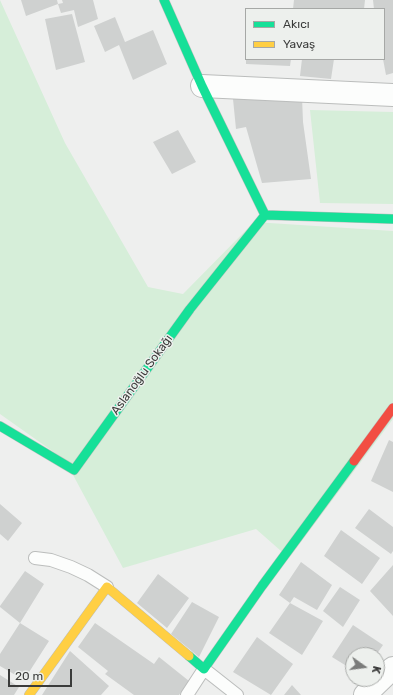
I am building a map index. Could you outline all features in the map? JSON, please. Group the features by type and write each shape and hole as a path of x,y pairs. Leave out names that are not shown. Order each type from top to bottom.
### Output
{"street":[{"path":"164,0 202,86 265,215 393,219"},
{"path":"202,86 393,95"},
{"name":"Aslanoğlu Sokağı","path":"0,426 74,470 190,309 265,215"},
{"path":"29,695 107,587 204,669 262,586 393,408"},
{"path":"365,695 393,668"}],"lane":[{"path":"35,558 51,560 77,570 107,587"},
{"path":"187,695 204,669 237,695"}],"green space":[{"path":"0,0 65,143 148,287 183,294 254,222 393,231 393,419 289,558 256,529 123,568 65,460 0,414"},
{"path":"310,110 393,112 393,204 320,203"}],"building":[{"path":"21,0 57,0 58,4 26,16"},
{"path":"62,0 93,0 98,19 78,27 74,10 61,13 58,4 63,3"},
{"path":"294,0 365,0 364,8 293,8"},
{"path":"373,0 393,0 393,73 386,75 383,60 385,60 385,8 374,8"},
{"path":"72,14 85,62 56,70 45,19"},
{"path":"115,17 125,42 153,30 167,64 133,80 119,45 105,52 94,26"},
{"path":"246,60 291,60 290,66 246,64"},
{"path":"302,60 334,60 331,79 300,76"},
{"path":"302,97 303,122 311,179 262,183 246,127 236,129 233,99"},
{"path":"178,130 196,162 172,174 153,142"},
{"path":"389,440 393,442 393,492 371,481"},
{"path":"0,504 22,523 8,541 0,534"},
{"path":"369,509 393,527 393,551 391,554 355,528"},
{"path":"341,530 380,558 362,584 324,556"},
{"path":"301,562 332,585 317,610 294,597 290,603 279,595"},
{"path":"393,565 393,616 370,591"},
{"path":"25,571 44,584 20,623 0,606"},
{"path":"158,574 189,598 167,628 137,603"},
{"path":"340,587 360,600 343,627 323,611"},
{"path":"192,602 219,617 199,657 171,634"},
{"path":"290,603 323,621 302,655 269,633"},
{"path":"20,623 49,641 24,680 0,666 0,654"},
{"path":"95,623 154,664 159,657 189,681 179,695 134,695 105,674 108,671 78,647"},
{"path":"353,625 383,645 382,647 345,647 345,665 332,657"},
{"path":"257,637 293,664 271,695 233,672"},
{"path":"70,651 109,686 101,695 42,695"},
{"path":"0,675 19,687 14,695 0,695"},
{"path":"292,685 301,695 284,695"}],"traffic: fast":[{"path":"164,0 202,86 265,215 393,219"},
{"path":"0,426 74,470 190,309 265,215"},
{"path":"189,656 204,669 262,586 354,461"}],"traffic: slow":[{"path":"29,695 107,587 189,656"}],"traffic: jam":[{"path":"354,461 393,408"}]}
